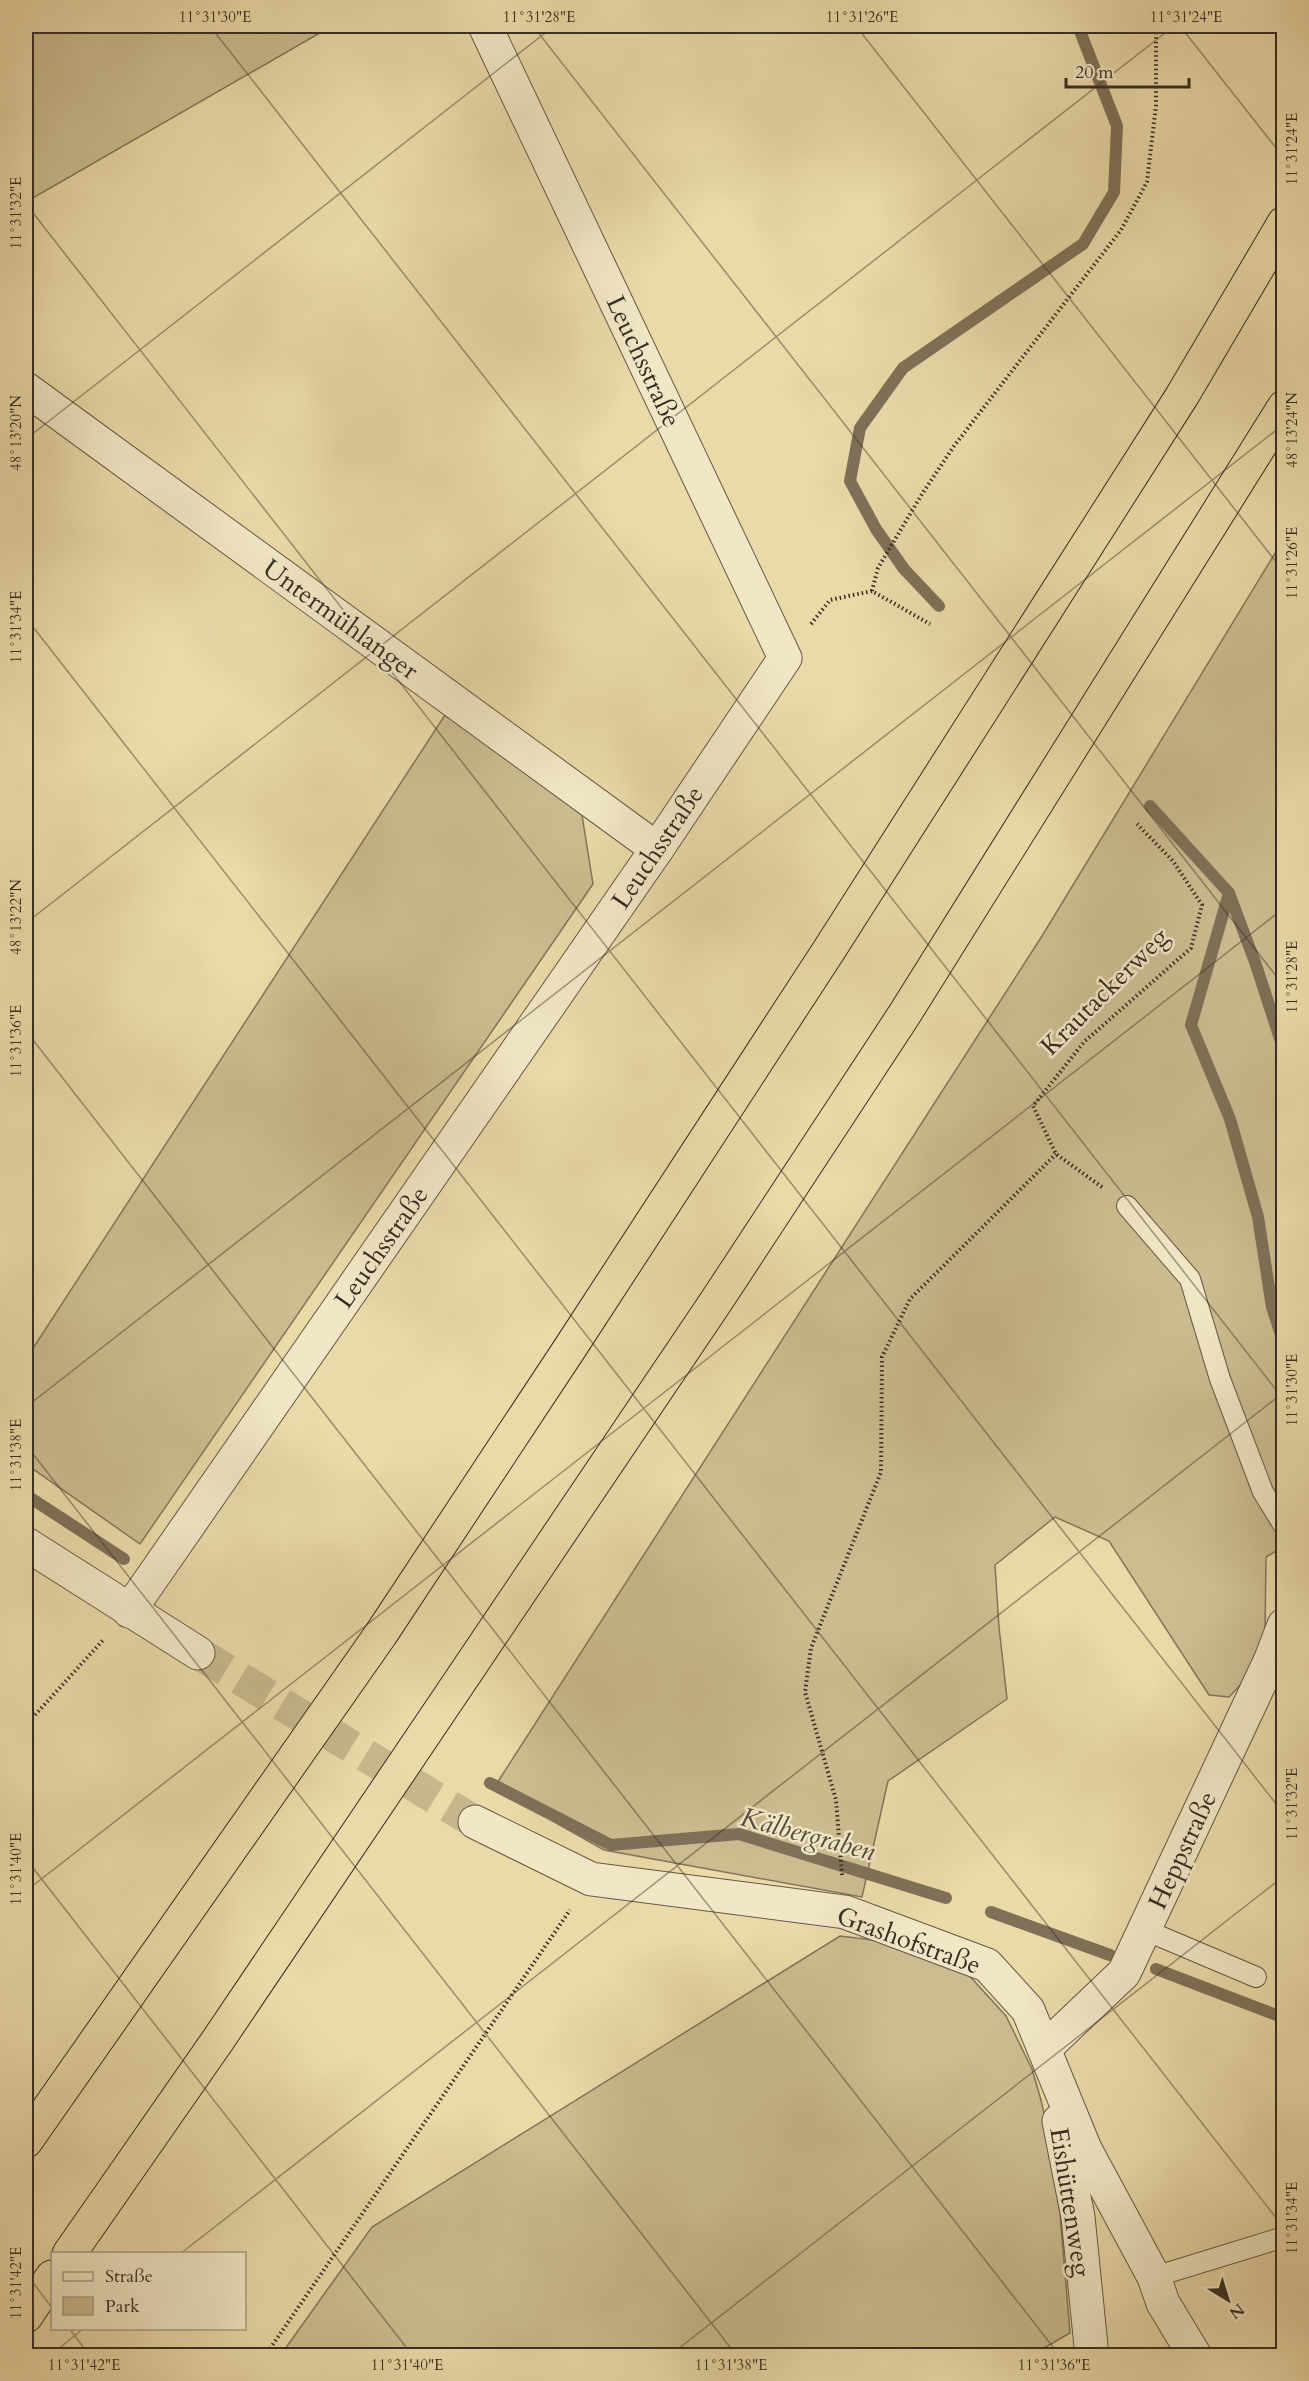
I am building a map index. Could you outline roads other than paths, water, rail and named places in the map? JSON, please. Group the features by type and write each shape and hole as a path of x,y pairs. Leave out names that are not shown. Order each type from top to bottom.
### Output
{"highway":[{"path":"26,2141 381,1634 570,1348 837,937 1182,396 1284,223"},
{"path":"70,2252 231,2020 762,1232 904,1015 1284,406"},
{"path":"26,2316 51,2278"}],"street":[{"name":"Leuchsstraße","path":"129,1611 657,849 785,658 485,26"},
{"name":"Untermühlanger","path":"26,389 657,849"},
{"path":"26,1544 198,1653"},
{"name":"Heppstraße","path":"1044,2049 1125,1973 1271,1659 1284,1625"},
{"name":"Grashofstraße","path":"475,1822 591,1880 845,1911 987,1965 1028,2010 1085,2149 1154,2277 1163,2303 1195,2355"},
{"name":"Eishüttenweg","path":"1044,2049 1078,2217 1092,2355"}],"lane":[{"path":"1127,1206 1190,1279 1220,1379 1263,1492 1284,1526"},
{"path":"1145,1930 1256,1977"},
{"path":"1154,2277 1284,2237"}],"waterway":[{"path":"939,606 904,569 876,529 850,481 860,428 903,368 1083,244 1114,192 1117,126 1078,26"},
{"path":"1150,806 1229,893 1255,962 1284,1051"},
{"path":"1229,893 1191,1025 1230,1119 1258,1217 1272,1307 1284,1344"},
{"name":"Kälbergraben","path":"26,1495 124,1559"},
{"name":"Kälbergraben","path":"490,1783 611,1845 739,1834 946,1898"},
{"name":"Kälbergraben","path":"991,1912 1110,1955"},
{"name":"Kälbergraben","path":"1156,1969 1284,2018"}],"tunnel":[{"path":"198,1653 475,1822"}]}
